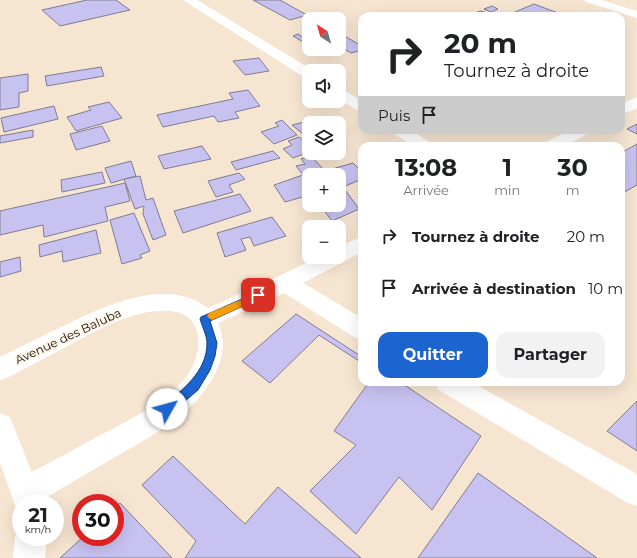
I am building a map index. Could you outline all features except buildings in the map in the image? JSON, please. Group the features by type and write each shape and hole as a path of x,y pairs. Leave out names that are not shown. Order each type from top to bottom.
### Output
{"street":[{"path":"189,0 302,70"},
{"path":"590,0 637,15"},
{"path":"346,97 358,105"},
{"path":"625,108 637,102"},
{"path":"405,134 418,142"},
{"path":"560,142 575,134"},
{"path":"346,252 358,246"},
{"path":"32,494 146,424 178,402 194,386 205,370 210,356 212,343 205,319 322,264"},
{"path":"284,283 358,328"},
{"name":"Avenue des Baluba","path":"0,368 88,325 123,310 139,306 153,303 176,304 196,311 205,319"},
{"path":"455,386 637,491"},
{"path":"0,426 26,494"},
{"path":"29,558 30,546"}],"slow traffic":[{"path":"212,316 243,302"}],"route":[{"path":"167,409 178,402 194,386 205,370 210,356 212,343 205,319 258,295"}]}
